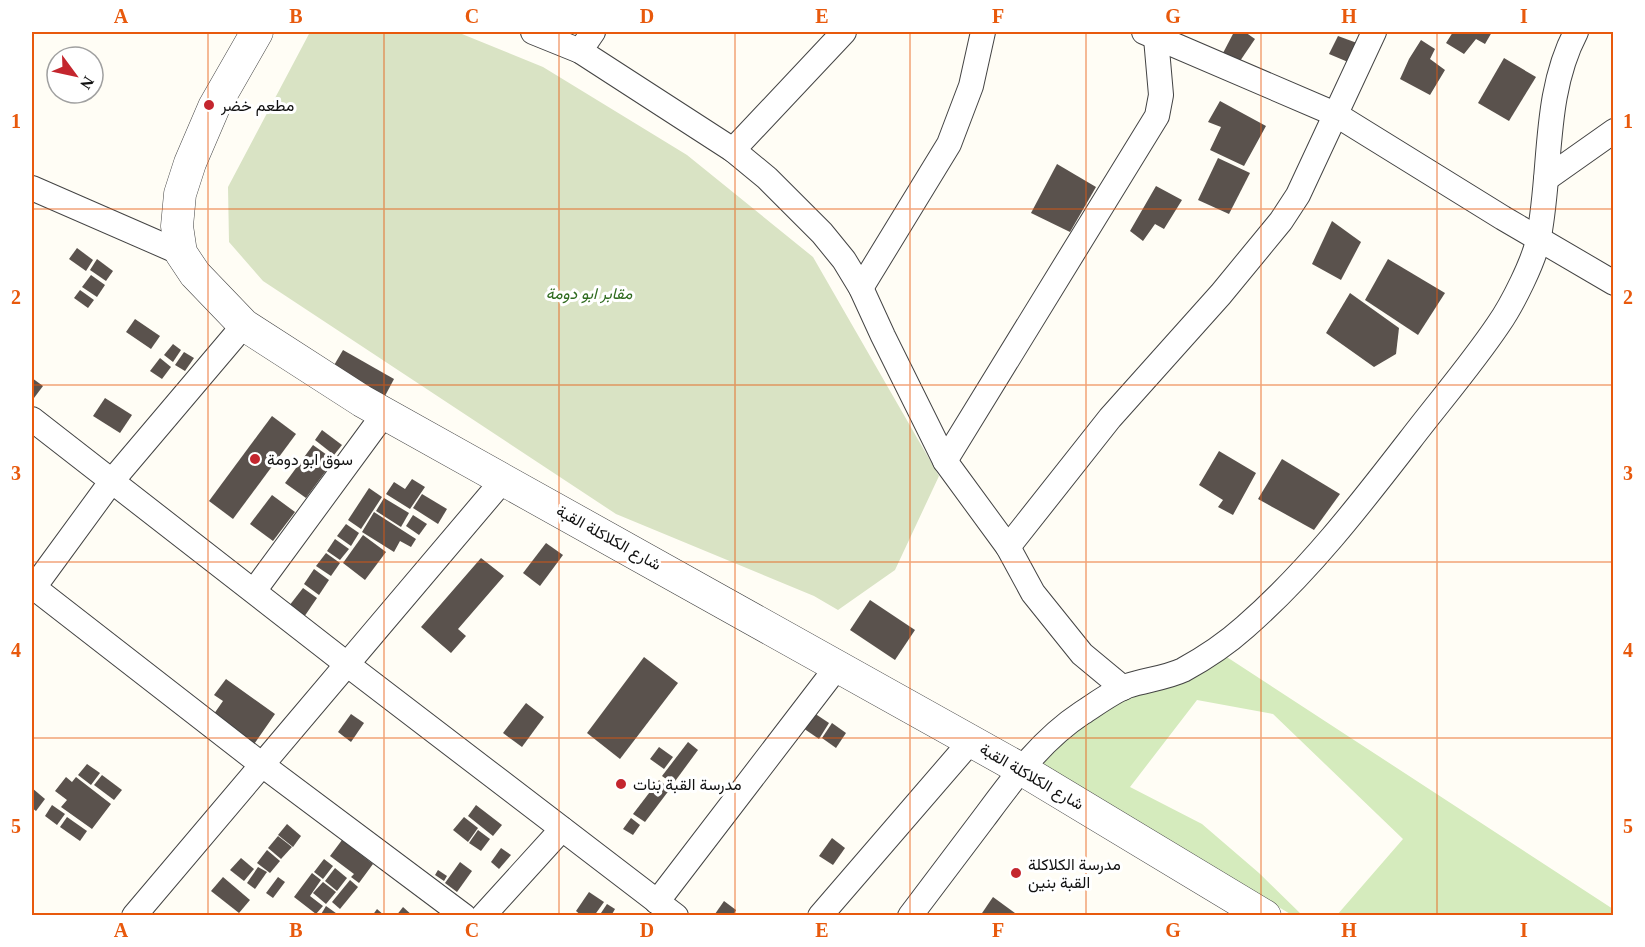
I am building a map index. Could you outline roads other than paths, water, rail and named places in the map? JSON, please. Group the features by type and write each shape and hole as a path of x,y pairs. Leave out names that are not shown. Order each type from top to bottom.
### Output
{"street":[{"name":"شارع الكلاكلة القبة","path":"257,32 214,107 190,163 180,194 177,226 182,253 195,273 244,325 384,414 504,478 1021,769 1265,915"},
{"path":"533,32 586,41 733,150 767,178 822,233 844,260 861,288 945,461 1008,548 1033,593 1082,654 1123,688"},
{"path":"733,150 844,32"},
{"path":"861,288 949,144 971,86 983,32"},
{"path":"1008,548 1110,418 1221,294 1281,221 1298,195 1374,32"},
{"path":"910,915 1021,769 1048,740 1081,714 1123,688 1180,671 1216,650 1245,627 1297,578 1340,530 1499,324 1517,292 1539,239 1550,124 1560,73 1576,32"},
{"path":"945,461 1157,116 1161,95 1150,35"},
{"path":"1150,35 1335,114 1614,283"},
{"path":"1546,179 1614,130"},
{"path":"32,188 182,253"},
{"path":"244,325 111,482 32,588 261,764 464,915"},
{"path":"254,591 384,414"},
{"path":"32,419 666,908 837,667"},
{"path":"134,915 504,478"},
{"path":"820,915 971,741"},
{"path":"483,915 562,829"}],"place":[{"name":"مطعم خضر","path":"209,105"},
{"name":"سوق ابو دومة","path":"255,459"},
{"name":"مدرسة القبة بنات","path":"621,784"},
{"name":"مدرسة الكلاكلة القبة بنين","path":"1016,873"}],"park label":[{"name":"مقابر ابو دومة","path":"589,293"}]}
